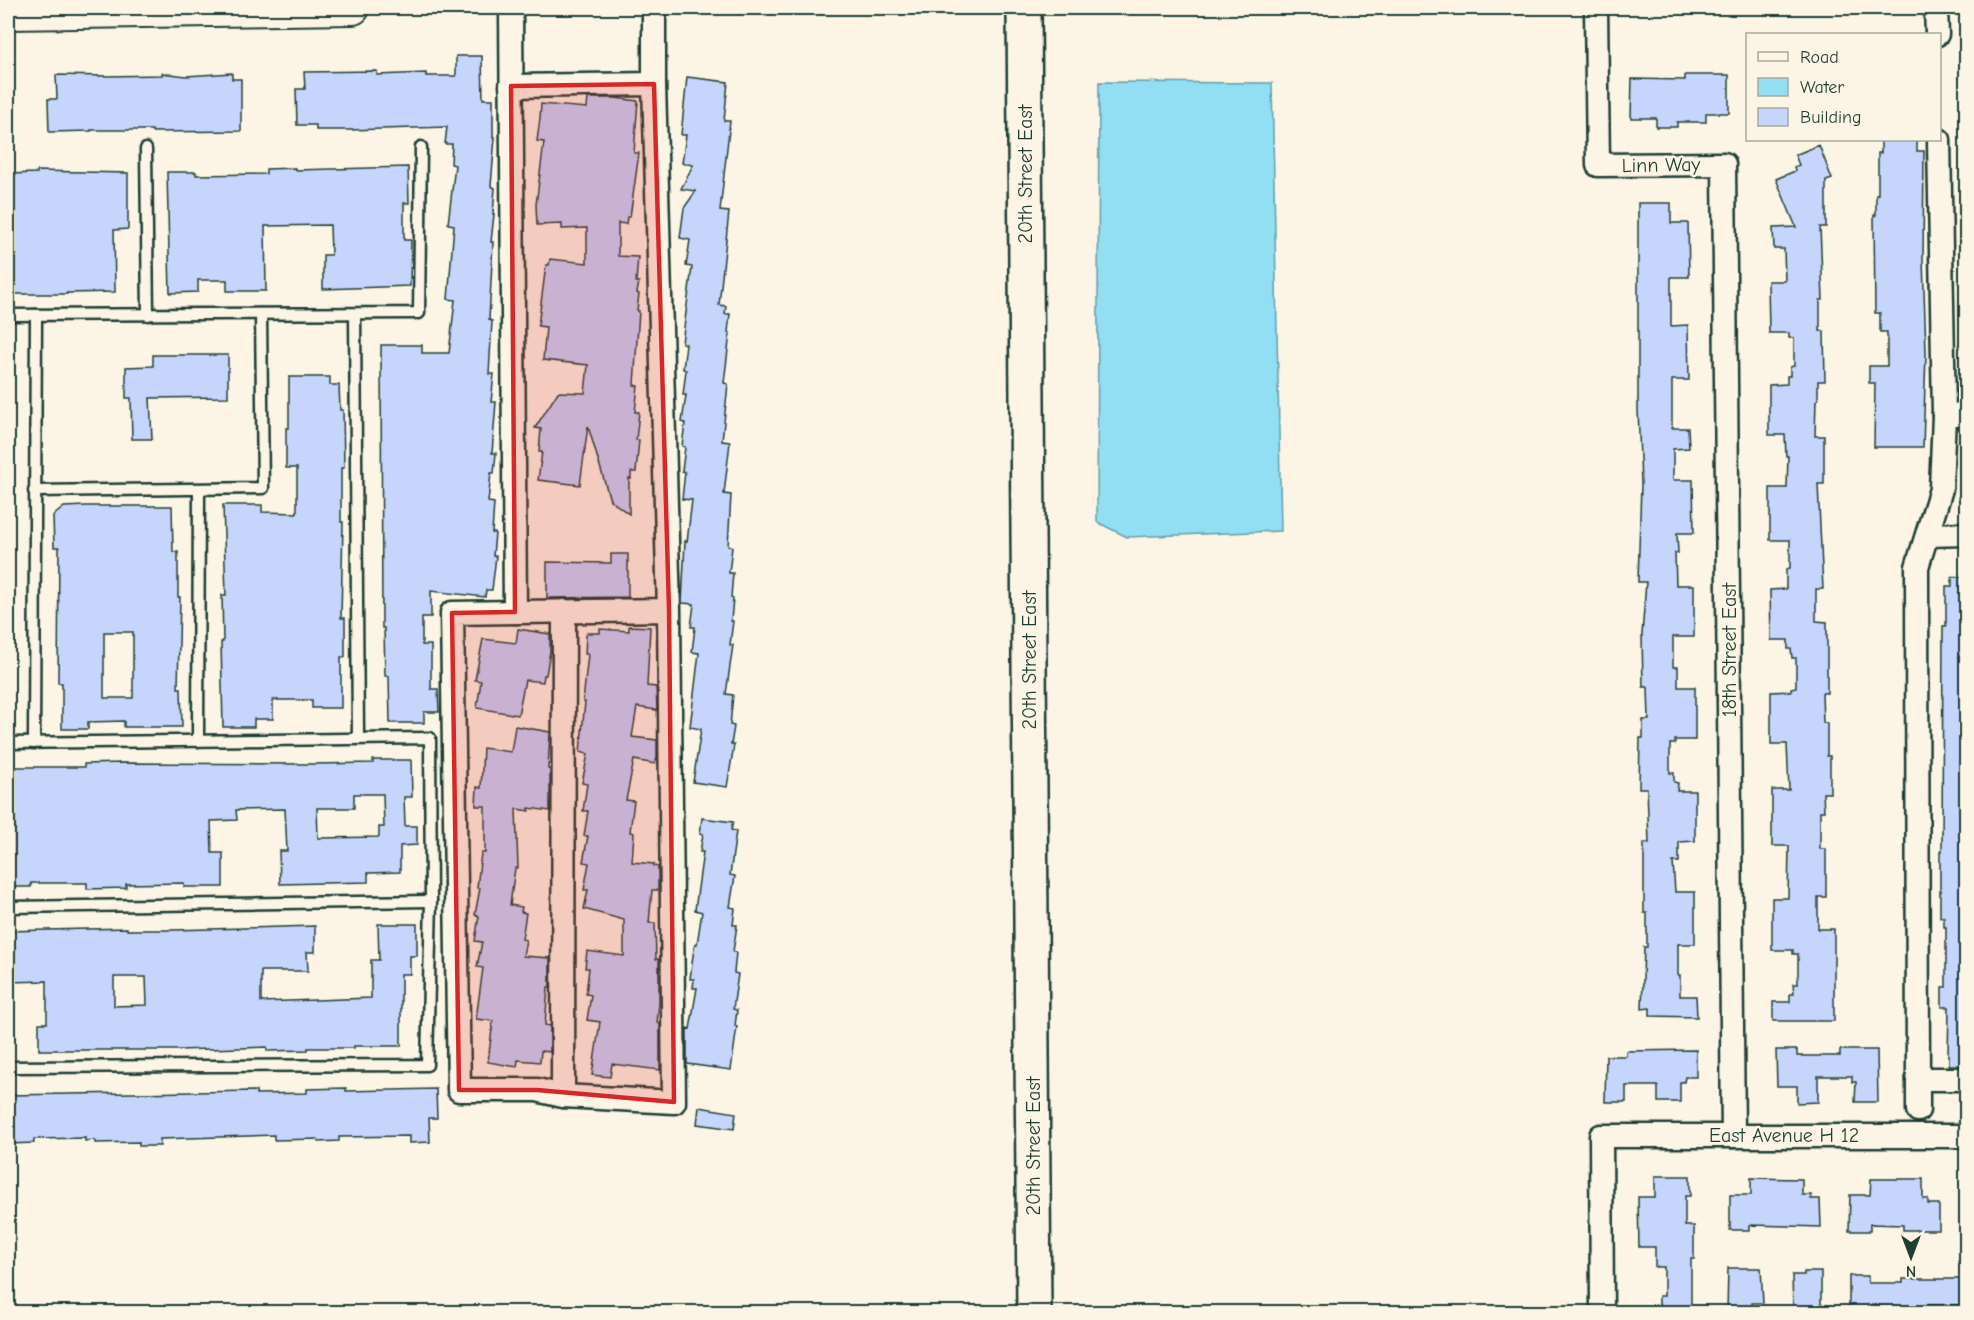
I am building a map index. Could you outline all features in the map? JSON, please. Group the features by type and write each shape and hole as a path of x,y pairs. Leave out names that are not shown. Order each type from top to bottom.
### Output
{"main road":[{"path":"8,13 353,8"},
{"name":"20th Street East","path":"1024,8 1034,1312"}],"street":[{"path":"511,8 515,612"},
{"path":"654,8 654,84 669,610 675,1102 563,1096 537,1090 459,1090 452,613 669,610"},
{"name":"Linn Way","path":"1596,8 1598,165 1725,164"},
{"path":"1936,8 1936,33"},
{"path":"511,86 654,84"},
{"path":"1918,1110 1917,567 1941,489 1944,415 1939,141"},
{"name":"18th Street East","path":"1725,164 1733,1136"},
{"path":"1944,415 1966,415"},
{"path":"1928,534 1966,534"},
{"path":"563,1096 564,611"},
{"path":"1918,1079 1966,1079"},
{"name":"East Avenue H 12","path":"1602,1312 1601,1136 1966,1136"}],"lane":[{"path":"8,315 419,313 421,147"},
{"path":"146,149 148,315"},
{"path":"34,491 263,488 261,314"},
{"path":"355,314 358,738"},
{"path":"34,743 36,315"},
{"path":"198,741 199,490"},
{"path":"8,743 430,738 428,1065 8,1067"},
{"path":"8,907 430,901"}],"highlighted area":[{"path":"654,84 669,610 674,1102 537,1090 459,1090 452,613 515,612 511,86"}],"water":[{"path":"1099,82 1272,83 1281,531 1127,537 1097,522"}],"building":[{"path":"456,56 482,56 483,99 493,99 493,137 495,137 491,186 495,188 491,242 493,242 489,320 492,321 489,374 494,374 491,402 496,402 492,453 496,453 488,502 494,503 492,533 495,533 493,556 496,556 492,590 486,590 485,597 431,591 431,617 422,617 422,645 431,645 431,689 438,689 439,712 424,712 424,723 390,723 389,676 385,676 384,628 382,628 381,345 422,345 422,353 449,353 455,300 448,299 454,225 448,224 455,165 451,164 452,144 445,144 447,127 316,130 316,125 297,125 296,89 305,89 304,72 377,71 377,75 426,73 426,76 456,76"},
{"path":"162,73 186,76 232,73 232,79 241,79 241,131 49,132 48,99 57,99 56,75 162,75"},
{"path":"1685,75 1729,75 1729,113 1706,113 1706,122 1677,122 1677,127 1656,127 1656,118 1631,118 1632,79 1685,80"},
{"path":"687,77 728,82 724,121 730,121 720,211 729,212 719,305 726,306 725,314 730,314 724,383 728,384 722,441 730,442 724,494 731,495 728,546 732,547 729,573 733,573 731,621 733,621 730,645 733,645 726,694 733,695 730,725 734,726 731,745 734,745 727,787 693,782 701,729 690,727 699,653 692,652 695,627 691,627 694,604 682,603 685,541 687,542 692,500 682,499 685,447 682,446 685,423 682,422 686,395 683,395 686,370 683,369 686,344 682,343 692,267 686,266 690,240 680,238 684,208 696,191 681,189 693,165 682,163 686,135 681,135"},
{"path":"588,98 638,101 634,153 639,153 630,217 627,217 626,224 618,223 618,256 638,257 636,282 639,282 634,385 638,386 635,412 639,412 636,440 639,440 636,472 631,472 631,479 629,478 629,514 610,500 588,426 580,485 538,480 542,452 539,452 541,429 535,428 558,392 585,393 588,365 543,360 546,327 538,326 546,265 549,265 550,259 587,263 587,228 562,229 562,224 537,225 536,205 544,142 537,141 541,104 587,108"},
{"path":"1881,141 1917,141 1917,151 1924,151 1923,259 1926,353 1923,447 1874,447 1875,383 1869,383 1869,366 1887,366 1887,332 1880,332 1880,313 1875,313 1874,215 1876,215 1876,194 1878,194 1878,153 1881,153"},
{"path":"1819,145 1832,179 1826,181 1826,227 1820,227 1823,300 1820,300 1820,331 1824,331 1825,381 1818,381 1815,436 1824,436 1824,484 1818,484 1823,589 1816,589 1816,621 1827,622 1827,693 1822,693 1823,723 1827,723 1827,756 1830,756 1830,793 1823,793 1824,811 1820,811 1820,849 1826,849 1826,897 1818,897 1818,929 1834,929 1834,1021 1773,1021 1773,1002 1790,1002 1790,994 1794,994 1793,984 1798,984 1798,954 1793,954 1793,950 1772,950 1772,898 1788,898 1789,846 1772,846 1772,790 1789,790 1787,744 1771,744 1771,692 1791,691 1791,688 1796,687 1796,658 1792,658 1791,649 1788,649 1788,640 1771,640 1770,590 1786,589 1786,569 1790,568 1790,540 1770,540 1770,488 1787,488 1788,456 1786,456 1785,435 1769,435 1769,385 1787,384 1790,367 1794,366 1794,338 1789,338 1789,333 1769,333 1768,281 1785,281 1784,249 1774,249 1773,228 1796,227 1776,179 1795,171 1794,167 1799,165 1795,155"},
{"path":"408,167 409,203 404,203 404,240 411,240 410,286 323,289 323,255 331,255 330,225 265,226 266,291 227,291 227,280 198,280 198,292 170,293 167,172 196,172 196,175 266,174 266,169"},
{"path":"37,171 128,173 128,229 114,230 115,292 8,294 8,174 37,173"},
{"path":"1638,203 1671,203 1671,223 1688,223 1689,277 1671,277 1671,326 1688,325 1689,380 1672,380 1672,428 1688,428 1689,448 1673,449 1673,480 1693,480 1694,533 1677,533 1678,553 1675,553 1676,585 1694,585 1694,637 1673,637 1673,667 1678,667 1678,687 1695,687 1695,740 1675,740 1675,744 1670,744 1670,773 1674,773 1674,782 1678,783 1677,791 1695,791 1695,841 1679,842 1679,862 1673,862 1675,892 1695,892 1695,944 1678,944 1678,975 1680,975 1680,996 1696,996 1697,1017 1650,1016 1650,1008 1642,1009 1644,947 1647,947 1647,913 1644,913 1644,843 1649,843 1647,788 1639,788 1640,738 1643,738 1643,720 1649,720 1648,687 1643,687 1642,635 1646,582 1638,582 1641,484 1638,409"},
{"path":"153,355 228,355 228,397 150,398 152,439 132,439 131,398 126,398 126,367 153,366"},
{"path":"289,377 330,377 330,385 339,385 340,410 343,410 341,618 345,618 345,657 341,657 341,708 312,708 312,700 273,700 273,719 254,719 254,727 223,727 222,595 226,595 223,505 262,505 262,512 297,513 297,468 286,468"},
{"path":"172,506 173,552 178,552 178,597 180,597 178,688 181,688 182,727 124,727 124,721 88,722 88,729 62,729 62,683 58,683 59,547 54,547 53,516 64,507","holes":["104,632 133,632 133,698 104,698"]},
{"path":"611,554 628,554 628,597 547,598 547,562 611,563"},
{"path":"1952,577 1966,577 1966,1065 1949,1065 1949,1007 1942,1007 1942,987 1946,987 1946,927 1944,927 1944,917 1940,917 1943,626 1946,626 1946,586 1952,586"},
{"path":"629,626 650,627 647,686 656,687 657,710 637,707 632,737 657,740 657,758 655,764 634,760 626,800 634,801 630,832 634,833 632,862 654,864 658,867 658,890 652,890 649,923 655,923 656,959 659,959 657,1023 660,1023 660,1070 612,1064 610,1077 592,1075 600,1022 587,1020 591,995 586,994 589,968 585,968 587,951 624,956 624,920 584,909 588,890 584,890 589,863 583,862 588,836 584,836 588,811 583,811 587,784 582,783 588,754 580,752 588,654 585,654 587,633 600,633 600,629 629,631"},
{"path":"518,629 550,634 550,651 543,682 525,680 518,715 477,708 481,681 475,680 483,639 516,643"},
{"path":"515,726 550,732 548,769 550,769 550,811 516,809 518,868 515,868 510,905 522,907 521,912 526,913 522,939 526,940 523,956 550,958 550,987 548,987 545,1025 550,1026 550,1052 541,1051 540,1062 518,1060 517,1067 488,1062 493,1021 476,1019 483,968 477,967 482,942 475,941 479,916 475,915 480,888 477,888 481,853 485,853 485,806 476,806 477,787 481,788 483,748 511,752"},
{"path":"373,760 411,760 412,797 404,797 405,826 417,826 417,845 400,846 400,872 368,873 368,882 280,884 279,851 287,851 285,809 236,810 237,820 211,821 212,853 223,853 223,887 184,887 184,883 126,884 126,888 87,889 87,883 31,883 31,887 8,887 8,767 84,767 84,764 123,763 373,763","holes":["354,794 383,794 384,827 379,827 379,837 318,838 317,808 354,808"]},
{"path":"702,818 733,822 731,830 736,831 730,875 735,876 730,907 735,908 733,925 737,925 733,952 736,952 734,973 738,974 733,1009 737,1010 735,1026 737,1026 731,1070 687,1064 687,1028 690,1029 697,988 693,988 694,979 690,979 702,912 695,910 703,852 700,852 703,834 700,834"},
{"path":"378,924 417,924 417,956 410,956 410,974 401,974 401,1046 267,1051 267,1047 178,1050 39,1050 39,1023 47,1023 47,981 8,982 8,931 315,926 315,952 307,952 308,971 261,971 261,1002 371,998 371,960 379,960","holes":["114,977 146,977 147,1005 114,1006"]},
{"path":"1696,1050 1696,1077 1685,1077 1684,1082 1680,1082 1680,1102 1658,1102 1658,1086 1626,1086 1626,1102 1605,1102 1606,1056 1626,1056 1626,1051"},
{"path":"1776,1050 1797,1050 1797,1056 1840,1056 1840,1050 1877,1050 1878,1102 1855,1102 1856,1082 1852,1082 1852,1076 1818,1076 1818,1102 1797,1103 1797,1086 1777,1086"},
{"path":"346,1088 346,1091 436,1089 437,1118 429,1118 430,1142 409,1143 409,1136 339,1137 339,1141 318,1142 318,1139 274,1140 274,1135 160,1139 160,1146 139,1146 139,1142 95,1143 95,1140 85,1141 85,1138 34,1139 34,1143 8,1144 8,1095 256,1091 256,1094 307,1093 307,1089"},
{"path":"699,1107 736,1113 734,1129 697,1124"},
{"path":"1655,1176 1690,1176 1690,1196 1685,1196 1685,1226 1694,1226 1694,1259 1691,1259 1691,1312 1659,1312 1659,1296 1664,1296 1664,1267 1655,1267 1655,1247 1639,1247 1638,1197 1655,1197"},
{"path":"1751,1178 1802,1179 1802,1195 1811,1195 1811,1199 1820,1199 1821,1227 1750,1225 1750,1230 1730,1230 1730,1195 1751,1195"},
{"path":"1871,1179 1923,1179 1923,1199 1928,1199 1928,1204 1939,1204 1939,1230 1903,1230 1903,1225 1870,1224 1870,1231 1849,1231 1850,1195 1870,1195"},
{"path":"1728,1268 1761,1268 1763,1303 1752,1303 1752,1308 1747,1308 1748,1312 1727,1312"},
{"path":"1804,1272 1821,1272 1821,1311 1793,1311 1792,1275 1804,1275"},
{"path":"1849,1276 1868,1276 1868,1283 1903,1283 1903,1279 1966,1279 1966,1305 1928,1305 1928,1310 1924,1312 1849,1310"}]}
